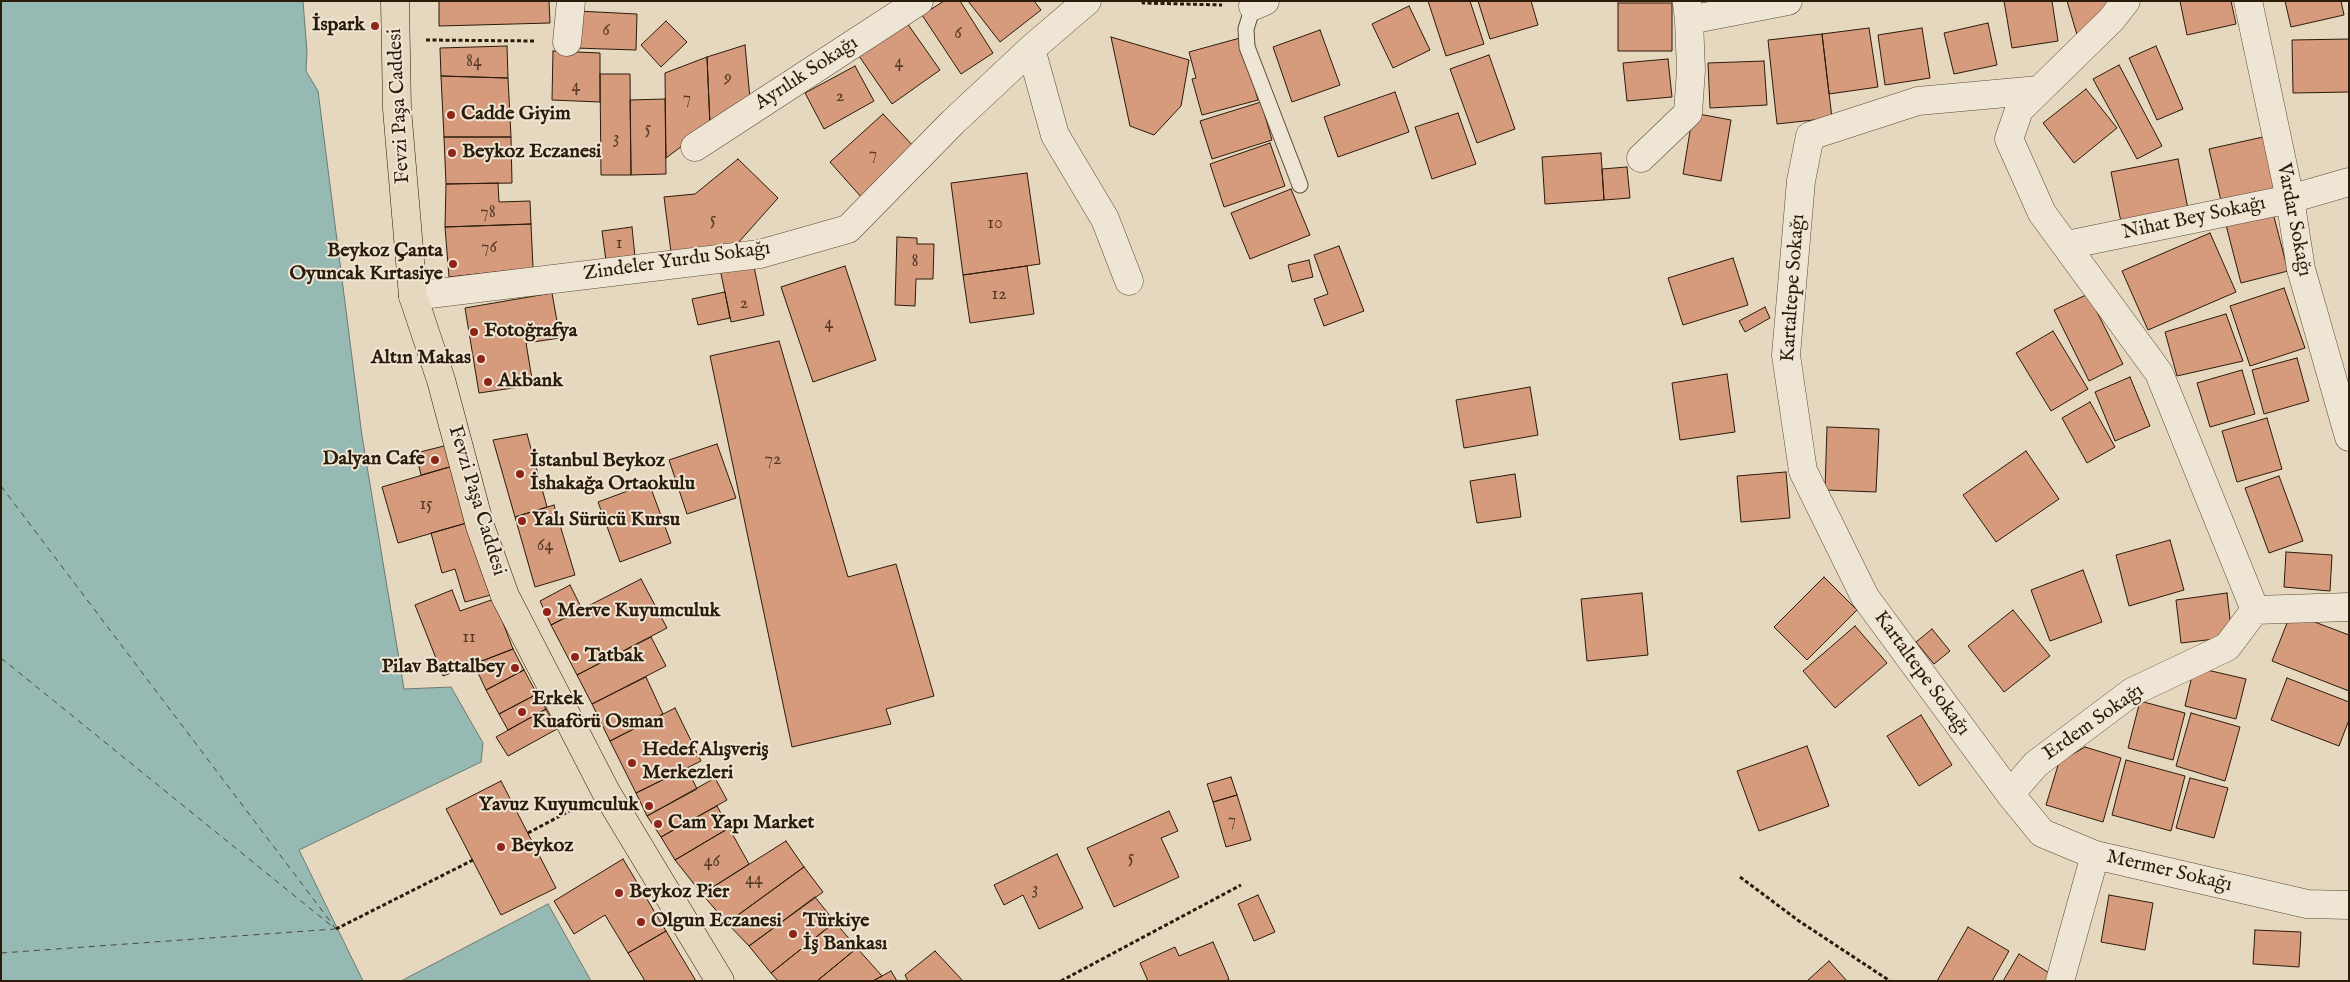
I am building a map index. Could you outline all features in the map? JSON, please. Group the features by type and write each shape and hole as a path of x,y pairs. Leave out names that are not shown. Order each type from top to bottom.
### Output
{"main road":[{"name":"Fevzi Paşa Caddesi","path":"395,1 397,109 413,296 441,380 480,526 505,596 606,792 720,981"}],"street":[{"path":"567,42 571,1"},
{"name":"Ayrılık Sokağı","path":"695,147 890,9 919,1"},
{"name":"Zindeler Yurdu Sokağı","path":"413,296 760,254 848,230 953,122 1031,48 1088,1"},
{"path":"1641,158 1688,113 1691,70 1688,11 1788,1"},
{"path":"2126,1 2111,20 2019,110 2009,139 2042,213 2159,373 2255,610 2349,607"},
{"name":"Vardar Sokağı","path":"2248,1 2290,199 2301,270 2349,437"},
{"path":"1031,48 1055,135 1105,219 1129,281"},
{"name":"Kartaltepe Sokağı","path":"2010,794 1865,597 1803,471 1786,355 1801,181 1810,136 1918,101 2039,90"},
{"name":"Nihat Bey Sokağı","path":"2067,245 2290,199 2349,182"},
{"name":"Erdem Sokağı","path":"2010,794 2036,764 2132,692 2228,647 2255,610"},
{"name":"Mermer Sokağı","path":"2010,794 2042,834 2095,855 2307,904 2349,905"},
{"path":"2060,981 2095,855"}],"lane":[{"path":"1259,4 1246,30 1247,46 1300,185"}],"path":[{"path":"1143,1 1143,3 1259,4"},
{"path":"396,40 567,42"},
{"path":"528,833 606,792"},
{"path":"336,929 473,860"},
{"path":"1740,877 1799,921 1890,981"},
{"path":"1061,981 1241,885"}],"water":[{"path":"1,1 303,1 307,52 306,71 318,91 362,436 404,689 451,687 483,743 481,762 299,850 363,981 1,981"},
{"path":"548,904 591,981 401,981"}],"building":[{"path":"439,1 549,1 550,23 439,26"},
{"path":"944,1 960,1 993,53 961,74 922,15"},
{"path":"968,1 1034,1 1041,10 1000,42"},
{"path":"1428,1 1470,1 1484,44 1446,56"},
{"path":"1478,1 1531,1 1538,25 1490,39"},
{"path":"2004,1 2052,1 2058,41 2012,48"},
{"path":"2067,1 2111,1 2078,38"},
{"path":"2180,1 2231,1 2236,24 2187,35"},
{"path":"2285,1 2341,1 2344,15 2291,27"},
{"path":"1618,3 1672,3 1672,51 1618,51"},
{"path":"1409,6 1430,50 1393,68 1372,24"},
{"path":"577,11 637,14 636,50 575,48"},
{"path":"666,21 687,42 661,67 641,45"},
{"path":"907,23 940,70 892,104 859,56"},
{"path":"1988,23 1997,65 1954,74 1944,33"},
{"path":"1869,28 1878,87 1829,94 1822,34"},
{"path":"1922,28 1930,78 1885,85 1878,35"},
{"path":"1320,30 1340,85 1292,102 1273,47"},
{"path":"1822,34 1832,118 1777,124 1768,40"},
{"path":"1111,37 1189,60 1181,106 1154,135 1130,126"},
{"path":"1240,38 1258,100 1202,115 1192,79 1196,78 1189,52"},
{"path":"2349,39 2349,92 2293,93 2292,40"},
{"path":"745,45 750,99 710,125 707,57"},
{"path":"507,46 508,78 441,76 440,48"},
{"path":"2156,46 2183,109 2157,120 2129,58"},
{"path":"553,51 600,53 600,102 552,100"},
{"path":"1489,55 1515,129 1477,143 1450,69"},
{"path":"707,57 710,125 666,158 665,73"},
{"path":"1668,59 1672,97 1627,101 1623,63"},
{"path":"1764,61 1767,105 1710,108 1708,63"},
{"path":"2119,65 2162,146 2137,159 2093,79"},
{"path":"855,66 874,101 824,129 805,93"},
{"path":"600,74 630,74 631,175 601,175"},
{"path":"441,76 508,78 511,137 444,137"},
{"path":"2086,89 2117,128 2074,163 2043,123"},
{"path":"1395,92 1409,132 1338,157 1324,117"},
{"path":"665,99 666,174 631,175 630,100"},
{"path":"1261,102 1272,140 1212,159 1200,121"},
{"path":"1458,113 1476,164 1432,179 1415,127"},
{"path":"1693,113 1731,120 1721,181 1683,174"},
{"path":"883,114 916,149 862,198 830,162"},
{"path":"444,137 511,137 512,183 446,184"},
{"path":"2263,137 2275,189 2221,201 2209,149"},
{"path":"1270,143 1285,186 1224,207 1210,164"},
{"path":"1601,153 1604,200 1545,204 1542,157"},
{"path":"738,159 778,198 738,243 671,252 664,197 695,194"},
{"path":"2178,159 2188,209 2121,222 2111,172"},
{"path":"1627,167 1630,198 1604,200 1602,169"},
{"path":"1027,173 1040,264 963,275 951,183"},
{"path":"498,183 499,202 530,201 531,224 445,227 446,184"},
{"path":"1291,189 1310,235 1250,259 1231,213"},
{"path":"2273,213 2288,271 2241,283 2226,225"},
{"path":"531,224 533,268 449,277 445,227"},
{"path":"632,227 635,257 606,261 602,231"},
{"path":"2210,233 2236,292 2148,330 2122,271"},
{"path":"897,237 917,238 917,244 934,244 933,279 916,279 915,306 895,305"},
{"path":"1339,246 1364,311 1324,326 1314,299 1328,294 1314,255"},
{"path":"1733,258 1748,305 1683,325 1668,278"},
{"path":"1309,260 1313,277 1292,282 1288,265"},
{"path":"753,262 764,315 731,322 720,269"},
{"path":"845,266 876,360 813,382 781,287"},
{"path":"1027,266 1034,314 970,323 963,275"},
{"path":"2284,288 2305,348 2250,366 2230,306"},
{"path":"725,292 730,318 698,325 692,299"},
{"path":"552,293 560,338 526,343 533,385 479,393 465,308"},
{"path":"2088,294 2123,364 2089,381 2054,310"},
{"path":"1765,307 1770,318 1745,332 1739,321"},
{"path":"2226,314 2243,361 2177,376 2165,332"},
{"path":"2053,331 2088,389 2051,411 2016,353"},
{"path":"779,341 848,577 896,564 934,696 886,709 891,724 792,747 710,356"},
{"path":"2297,358 2309,401 2264,414 2252,370"},
{"path":"2242,370 2255,414 2210,427 2197,383"},
{"path":"1727,374 1735,432 1680,440 1672,383"},
{"path":"2130,377 2150,426 2115,441 2095,392"},
{"path":"1530,387 1538,435 1464,448 1456,400"},
{"path":"2090,402 2115,447 2087,463 2062,418"},
{"path":"2267,418 2282,469 2237,482 2222,431"},
{"path":"1827,427 1879,429 1876,492 1825,490"},
{"name":"İstanbul Beykoz İshakağa Ortaokulu","path":"527,434 547,507 515,517 493,440"},
{"path":"717,444 736,498 687,514 669,460"},
{"name":"Dalyan Cafe","path":"448,445 453,466 421,475 416,453"},
{"path":"2026,451 2059,499 1996,542 1963,495"},
{"path":"453,466 470,522 398,543 382,487"},
{"path":"1786,472 1790,518 1741,522 1737,476"},
{"path":"1515,474 1521,517 1477,523 1470,481"},
{"path":"2279,476 2303,541 2269,553 2245,488"},
{"path":"649,483 671,543 620,562 598,502"},
{"path":"554,505 575,575 535,587 515,517"},
{"path":"470,522 491,595 465,602 455,569 442,573 431,533"},
{"path":"2170,540 2184,590 2129,606 2116,555"},
{"path":"2286,552 2332,555 2330,591 2284,587"},
{"path":"2083,570 2102,622 2050,641 2031,590"},
{"path":"1824,577 1857,610 1807,660 1774,627"},
{"path":"641,579 667,628 577,675 551,625"},
{"path":"570,585 582,609 551,625 540,601"},
{"path":"452,590 460,611 494,599 513,649 443,676 415,605"},
{"path":"1642,593 1648,655 1587,661 1581,599"},
{"path":"2227,593 2232,637 2181,643 2176,600"},
{"path":"2013,610 2050,656 2004,692 1968,646"},
{"path":"2291,613 2349,635 2349,691 2272,661"},
{"path":"1855,626 1887,663 1835,708 1803,671"},
{"path":"1932,629 1950,651 1934,664 1916,642"},
{"path":"651,637 666,666 592,704 577,675"},
{"path":"513,649 524,670 486,690 474,664"},
{"path":"2194,667 2246,679 2236,719 2185,706"},
{"path":"524,670 537,694 499,714 486,690"},
{"path":"646,677 663,714 610,741 592,704"},
{"path":"2287,678 2349,702 2349,720 2339,746 2271,720"},
{"name":"Erkek Kuaförü Osman","path":"537,694 546,709 508,730 499,714"},
{"path":"2140,701 2185,713 2173,760 2128,748"},
{"path":"675,708 701,761 636,793 610,741"},
{"path":"546,709 557,729 508,756 496,737"},
{"path":"2191,713 2240,727 2225,781 2176,766"},
{"path":"1921,715 1952,765 1919,786 1887,736"},
{"path":"1807,746 1829,806 1759,831 1737,771"},
{"path":"2085,747 2121,758 2103,822 2046,805 2059,762"},
{"path":"2126,760 2185,776 2171,831 2112,815"},
{"path":"687,768 697,789 647,816 636,793"},
{"path":"1231,777 1237,795 1213,802 1207,784"},
{"path":"715,778 727,800 661,837 647,816"},
{"path":"2190,778 2228,788 2214,838 2176,828"},
{"name":"Beykoz","path":"501,781 556,888 501,915 446,809"},
{"path":"1237,795 1251,840 1226,847 1213,802"},
{"path":"717,806 729,828 675,860 661,837"},
{"path":"1169,811 1178,831 1161,838 1179,877 1114,907 1087,848"},
{"path":"729,828 749,864 702,894 675,860"},
{"path":"786,841 804,867 727,923 702,894"},
{"path":"1057,854 1083,908 1039,929 1023,895 1004,905 994,885"},
{"path":"623,859 666,931 628,953 605,915 574,934 554,901"},
{"path":"804,867 823,892 749,946 727,923"},
{"path":"1258,895 1275,932 1254,941 1238,904"},
{"path":"2109,895 2153,903 2145,950 2101,942"},
{"name":"Türkiye İş Bankası","path":"815,897 835,922 771,973 749,946"},
{"path":"835,922 857,948 817,981 778,981 771,973"},
{"path":"1968,927 2009,951 1992,981 1937,981"},
{"path":"2255,930 2301,932 2299,967 2253,964"},
{"path":"666,931 696,981 645,981 628,953"},
{"path":"1213,942 1229,979 1226,981 1148,981 1140,963 1175,947 1179,956"},
{"path":"857,948 882,976 873,981 817,981"},
{"path":"935,951 963,981 908,981 905,975"},
{"path":"2019,954 2054,976 2051,981 2003,981"},
{"path":"1829,961 1847,981 1807,981"},
{"path":"891,971 897,981 873,981"}],"ferry route":[{"path":"1,486 336,929"},
{"path":"1,658 333,927"},
{"path":"1,953 335,929"}],"place":[{"name":"İspark","path":"375,26"},
{"name":"Cadde Giyim","path":"451,115"},
{"name":"Beykoz Eczanesi","path":"452,153"},
{"name":"Beykoz Çanta Oyuncak Kırtasiye","path":"453,264"},
{"name":"Fotoğrafya","path":"474,332"},
{"name":"Altın Makas","path":"481,359"},
{"name":"Akbank","path":"488,382"},
{"name":"Dalyan Cafe","path":"435,460"},
{"name":"İstanbul Beykoz İshakağa Ortaokulu","path":"520,474"},
{"name":"Yalı Sürücü Kursu","path":"522,521"},
{"name":"Merve Kuyumculuk","path":"547,612"},
{"name":"Tatbak","path":"575,657"},
{"name":"Pilav Battalbey","path":"515,668"},
{"name":"Erkek Kuaförü Osman","path":"522,712"},
{"name":"Hedef Alışveriş Merkezleri","path":"632,763"},
{"name":"Yavuz Kuyumculuk","path":"649,806"},
{"name":"Cam Yapı Market","path":"658,824"},
{"name":"Beykoz","path":"501,847"},
{"name":"Beykoz Pier","path":"619,893"},
{"name":"Olgun Eczanesi","path":"641,922"},
{"name":"Türkiye İş Bankası","path":"793,934"}]}
